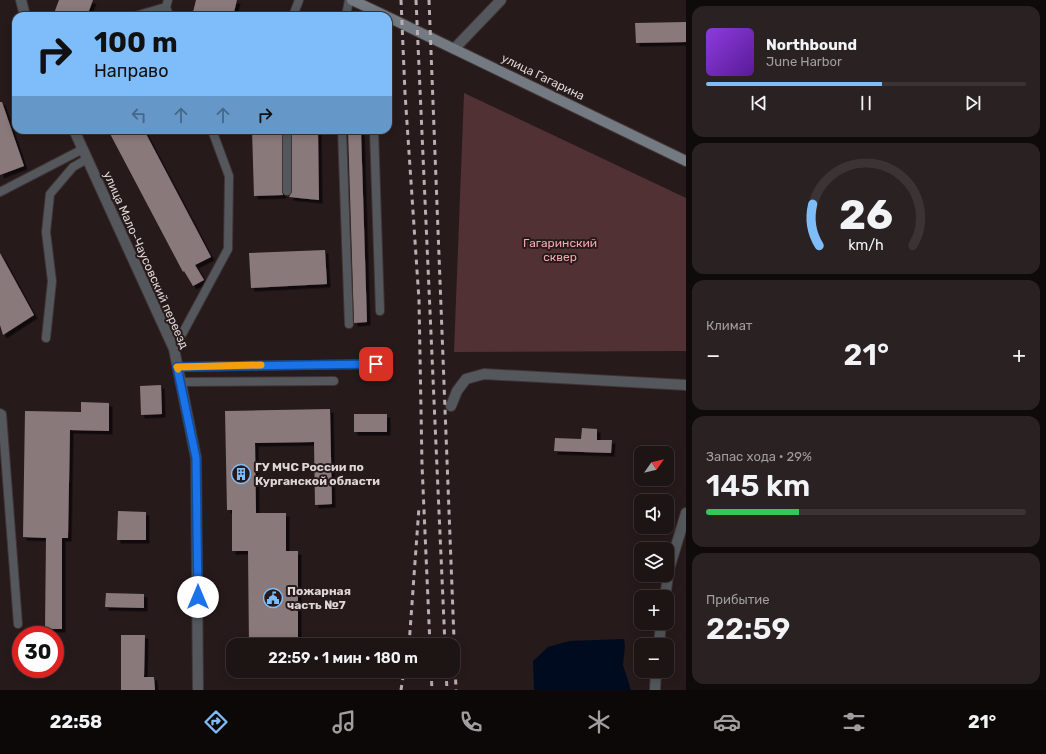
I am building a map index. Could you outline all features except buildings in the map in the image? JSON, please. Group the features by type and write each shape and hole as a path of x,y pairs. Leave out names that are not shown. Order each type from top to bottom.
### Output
{"main road":[{"name":"улица Гагарина","path":"350,0 376,12"},
{"name":"улица Гагарина","path":"392,20 686,161"}],"street":[{"path":"20,0 24,12"},
{"path":"454,49 501,0"},
{"name":"улица Мало-Чаусовский переезд","path":"76,134 174,349 196,458 198,690"},
{"path":"451,406 466,378 484,374 686,385"},
{"path":"666,590 669,570 686,513"},
{"path":"655,690 656,678"}],"lane":[{"path":"294,12 299,0"},
{"path":"347,12 350,0"},
{"path":"145,12 167,3"},
{"path":"174,349 228,249 229,176 213,134"},
{"path":"287,134 287,192"},
{"path":"342,134 349,324"},
{"path":"374,134 380,311"},
{"path":"0,192 85,154"},
{"path":"46,338 52,281 46,232 50,194 85,154"},
{"path":"177,367 376,364"},
{"path":"181,382 334,380"},
{"path":"0,413 2,414 18,624"}],"green space":[{"name":"Гагаринский сквер","path":"464,93 686,198 686,351 454,352"}],"water":[{"path":"624,639 625,646 623,665 631,690 534,690 533,661 548,647 569,641"}],"railway":[{"path":"401,0 405,93 419,300 422,465 430,638"},
{"path":"416,0 445,638"},
{"path":"429,0 456,690"},
{"path":"410,638 419,507"},
{"path":"401,690 403,678"},
{"path":"431,678 432,690"},
{"path":"446,678 447,690"}],"slow traffic":[{"path":"178,369 177,367 261,365"}],"place":[{"name":"ГУ МЧС России по Курганской области","path":"241,474"},
{"name":"Пожарная часть №7","path":"273,598"}],"route":[{"path":"198,597 196,458 177,367 376,364"}]}
